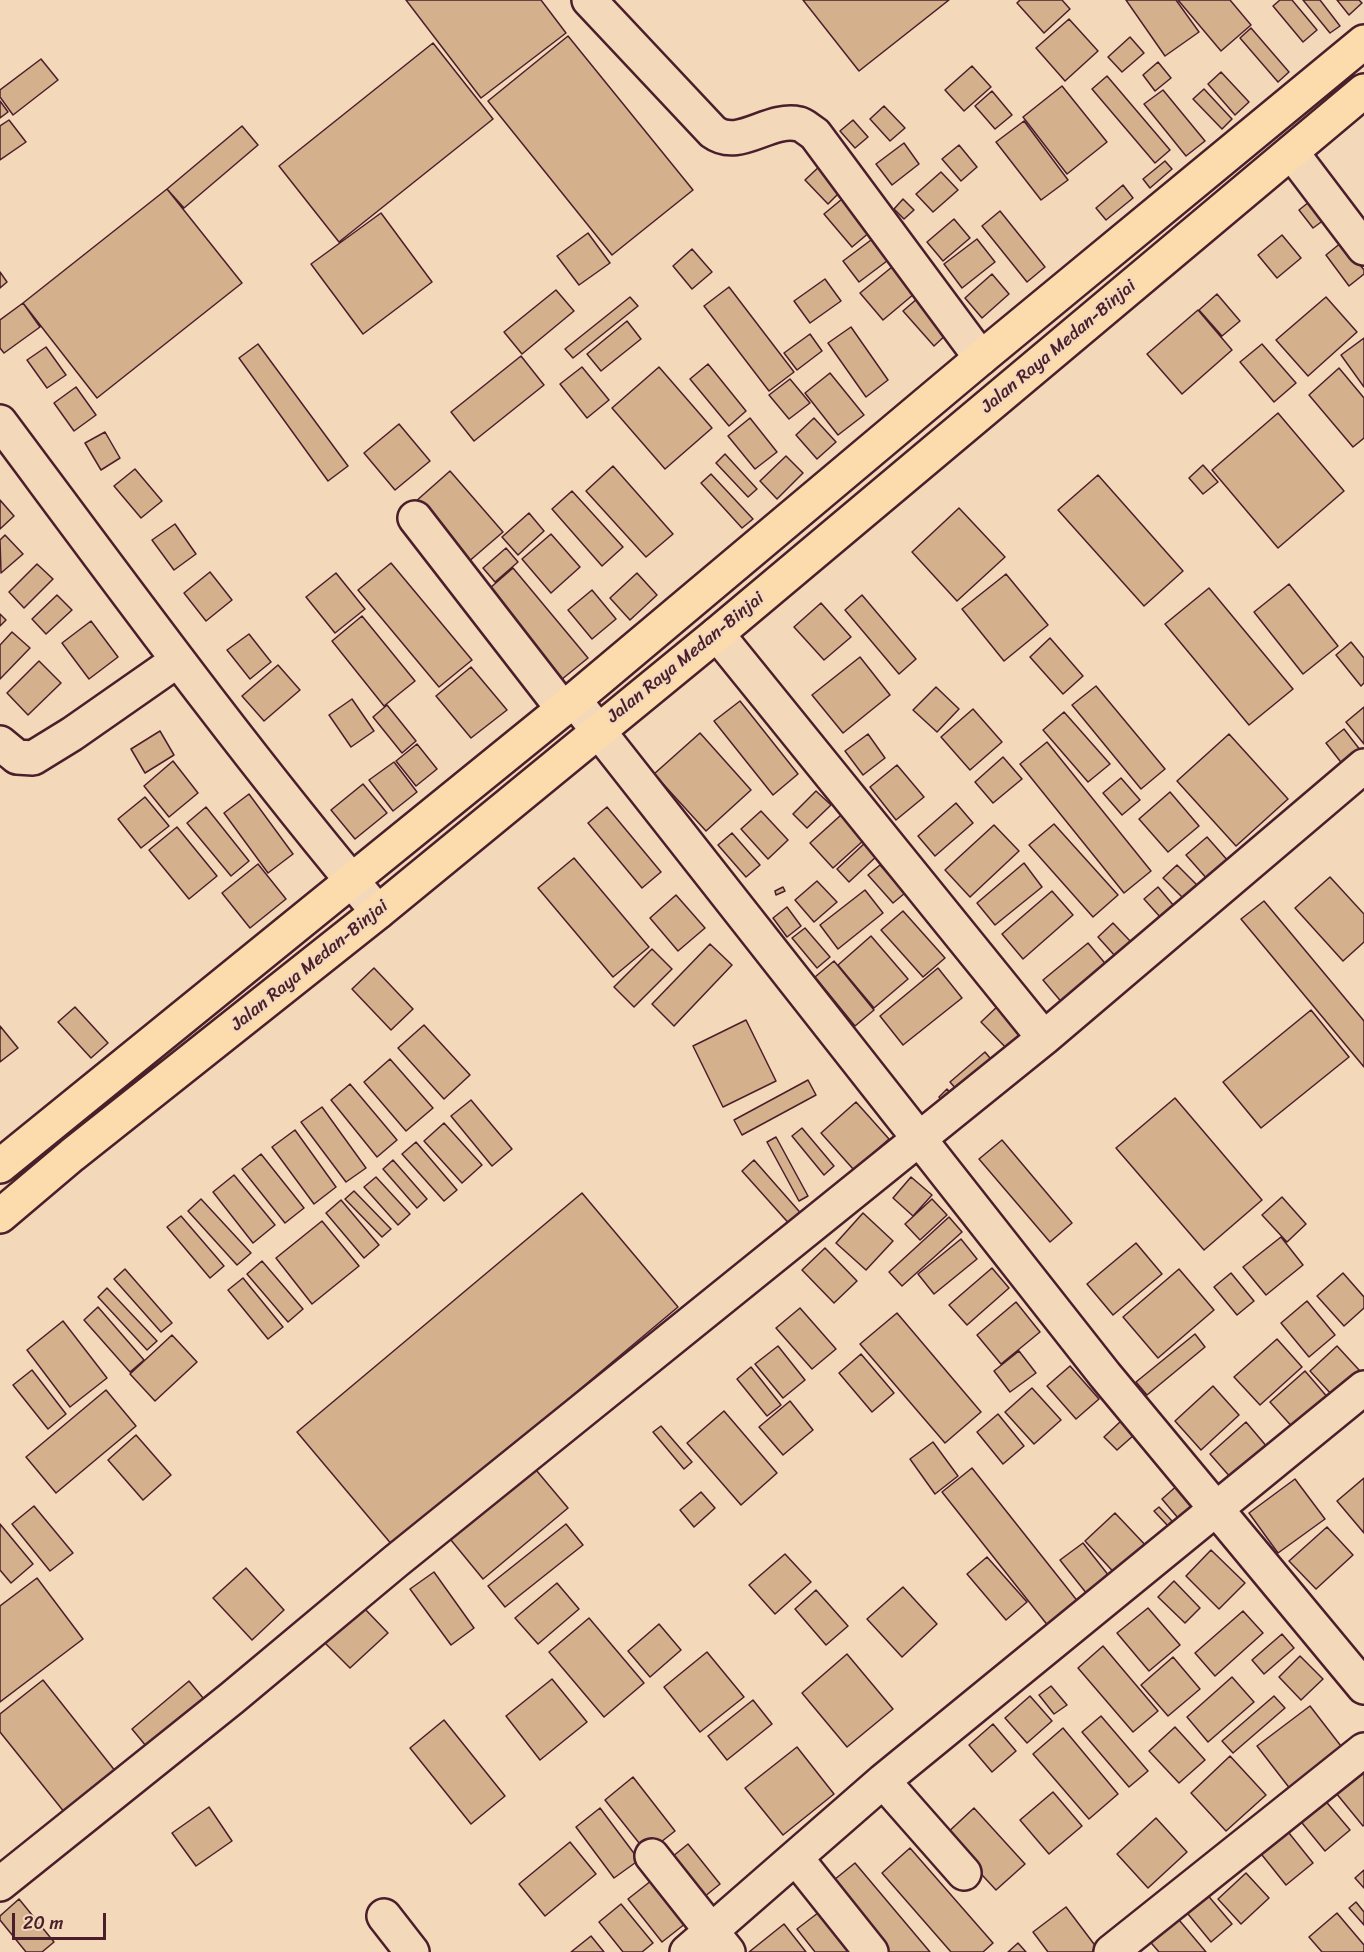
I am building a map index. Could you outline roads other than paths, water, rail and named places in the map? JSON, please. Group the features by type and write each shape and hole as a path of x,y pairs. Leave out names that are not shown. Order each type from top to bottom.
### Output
{"highway":[{"path":"0,1166 569,704 981,358 1364,42"},
{"name":"Jalan Raya Medan-Binjai","path":"0,1216 72,1155 378,912 717,634 1364,91"}],"street":[{"path":"589,0 720,137 733,139 781,124 800,124 815,134 981,358"},
{"path":"1292,153 1364,248"},
{"path":"0,422 178,660 297,814 378,912"},
{"path":"415,518 569,704 599,730 1105,1375 1364,1687"},
{"path":"717,634 1044,1038"},
{"path":"0,744 18,757 33,758 72,734 178,660"},
{"path":"0,1884 1044,1038 1364,766"},
{"path":"652,1856 708,1945 796,1858 883,1781 1364,1388"},
{"path":"1111,1952 1364,1750"},
{"path":"883,1781 964,1873"},
{"path":"796,1858 871,1952"},
{"path":"384,1916 412,1952"}]}
